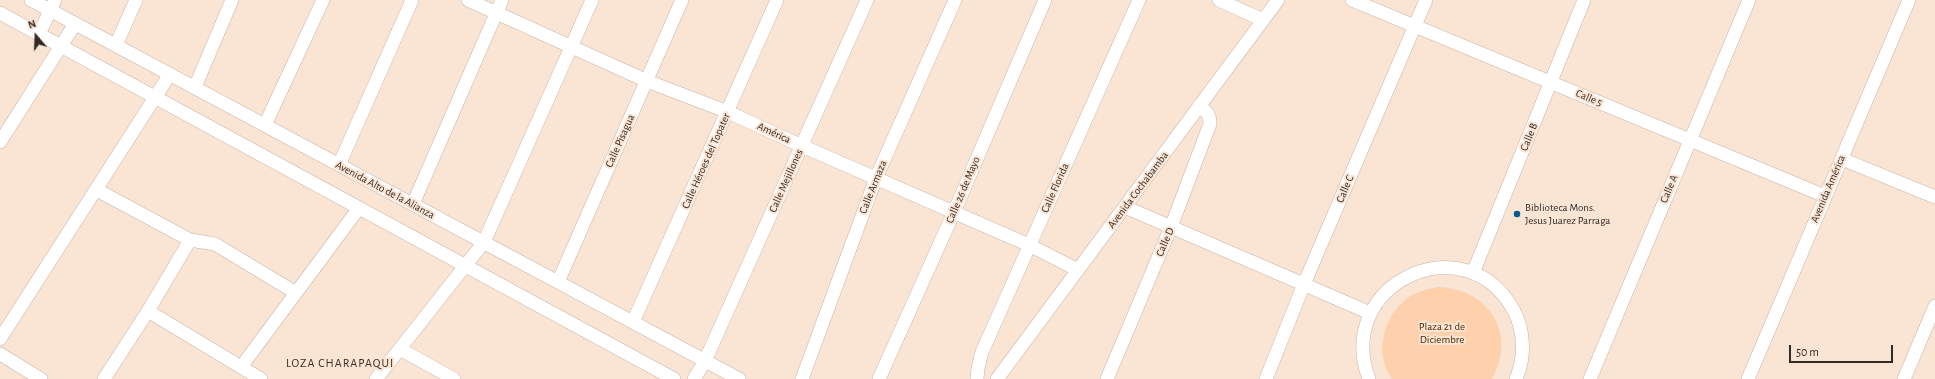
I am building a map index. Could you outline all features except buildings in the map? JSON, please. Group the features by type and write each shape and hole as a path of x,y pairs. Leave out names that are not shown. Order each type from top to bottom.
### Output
{"street":[{"name":"Avenida Alto de la Alianza","path":"31,0 53,5 75,24 739,379"},
{"path":"116,45 136,0"},
{"path":"194,88 232,0"},
{"path":"265,125 323,0"},
{"path":"339,165 412,0"},
{"name":"América","path":"468,0 647,81 728,112 1029,245 1078,270"},
{"path":"413,204 502,0"},
{"path":"376,379 484,242 592,0"},
{"name":"Calle Pisagua","path":"558,282 682,0"},
{"name":"Calle Héroes del Topater","path":"633,322 777,0"},
{"name":"Calle Mejillones","path":"694,379 705,361 866,0"},
{"name":"Calle Armaza","path":"802,379 876,178 955,0"},
{"name":"Calle 26 de Mayo","path":"880,379 1045,0"},
{"name":"Calle Florida","path":"977,379 982,352 1140,0"},
{"path":"1219,0 1263,20"},
{"name":"Avenida Cochabamba","path":"998,379 1278,0"},
{"name":"Calle 5","path":"1352,0 1825,196"},
{"name":"Calle C","path":"1266,379 1304,284 1426,0"},
{"name":"Calle B","path":"1473,273 1584,0"},
{"name":"Calle A","path":"1590,379 1749,0"},
{"name":"Avenida América","path":"1748,379 1909,0"},
{"path":"39,34 53,5"},
{"path":"0,13 674,379"},
{"path":"0,142 62,47 75,24"},
{"path":"0,340 157,98 170,74"},
{"name":"Calle D","path":"1107,379 1171,227 1210,124 1210,117 1208,113 1199,106"},
{"path":"1842,159 1935,197"},
{"path":"97,190 190,240 215,244 296,293"},
{"path":"1125,207 1370,313"},
{"path":"241,367 359,208"},
{"path":"104,379 148,311 190,240"},
{"path":"1369,379 1363,355 1363,340 1365,326 1377,301 1391,286 1408,275 1420,270 1447,268 1473,273 1500,290 1510,302 1522,331 1522,362 1518,378"},
{"path":"1904,379 1935,306"},
{"path":"148,311 261,379"},
{"path":"400,349 454,379"},
{"path":"0,354 42,379"}],"green space":[{"name":"Plaza 21 de Diciembre","path":"1438,287 1456,290 1471,296 1484,305 1494,316 1499,330 1501,346 1499,362 1492,379 1392,379 1386,369 1382,346 1384,335 1393,313 1400,304 1412,295 1427,289"}],"place":[{"name":"Biblioteca Mons. Jesus Juarez Parraga","path":"1517,214"}],"district":[{"name":"LOZA CHARAPAQUI","path":"340,363"}]}
